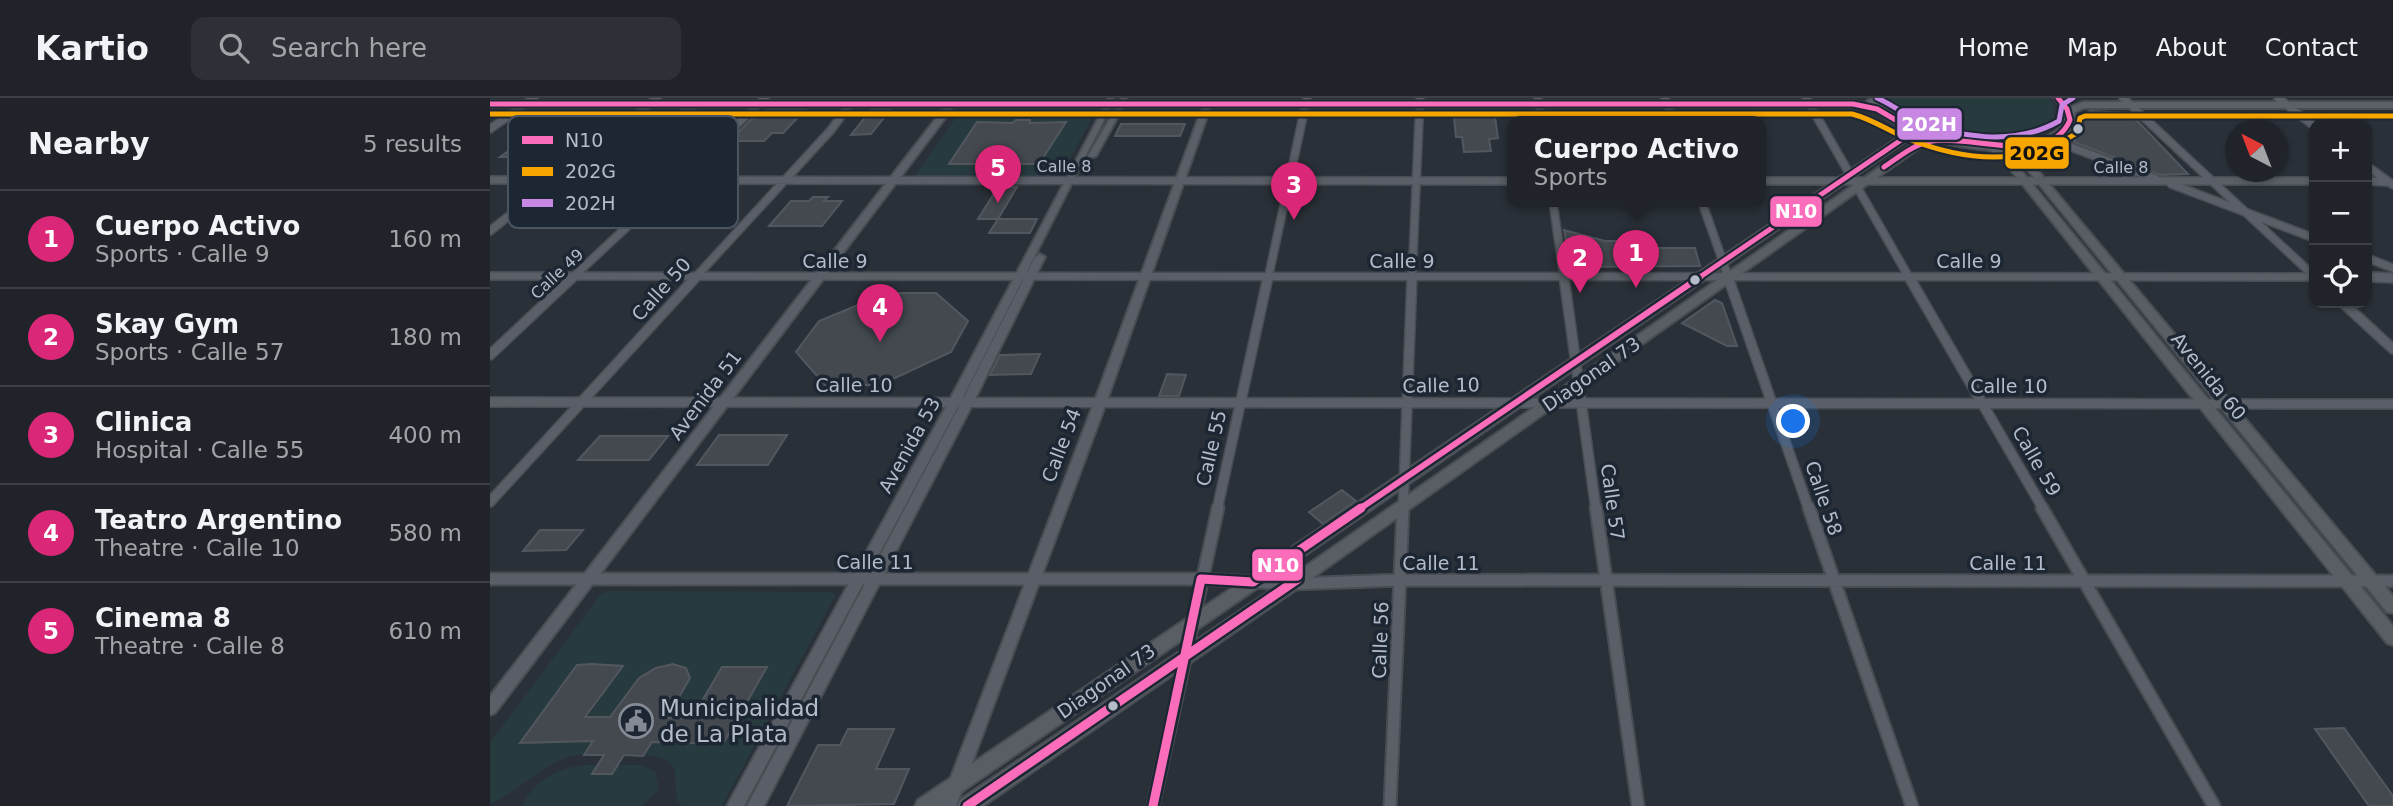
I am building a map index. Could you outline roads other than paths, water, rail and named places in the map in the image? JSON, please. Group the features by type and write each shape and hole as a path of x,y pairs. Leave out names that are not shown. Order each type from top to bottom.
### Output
{"main road":[{"path":"490,98 1115,103"},
{"path":"1807,101 1857,98"},
{"path":"1870,98 1877,109 1920,143"},
{"path":"1908,134 1988,146 2021,146 2052,139 2069,127 2070,111 2058,98"},
{"path":"2072,98 2126,101 2393,100"},
{"path":"490,104 531,100"},
{"path":"855,100 951,105 1307,100 1807,101 1853,104 1877,109"},
{"path":"2070,111 2083,105 2126,101"},
{"path":"2282,101 2393,105"},
{"name":"Diagonal 73","path":"967,806 1185,654 1292,584 1727,278 1908,134"},
{"name":"Diagonal 73","path":"925,806 1722,261 1852,181 1920,143 1941,139"},
{"name":"Avenida 60","path":"1988,146 2003,154 2393,638"},
{"name":"Avenida 60","path":"2021,146 2020,155 2393,607"}],"street":[{"path":"508,116 531,100"},
{"path":"635,116 655,100"},
{"name":"Calle 49","path":"738,123 763,100"},
{"name":"Calle 50","path":"490,502 855,100"},
{"name":"Calle 55","path":"1153,806 1307,100"},
{"name":"Calle 56","path":"1390,806 1420,100"},
{"name":"Calle 54","path":"948,806 1100,403 1208,101"},
{"name":"Calle 59","path":"1807,101 2214,806"},
{"path":"2126,101 2309,272"},
{"path":"2282,101 2309,122"},
{"name":"Avenida 53","path":"755,806 1115,103"},
{"name":"Avenida 51","path":"490,708 951,105"},
{"path":"490,129 508,116"},
{"path":"2052,139 2309,236"},
{"path":"2372,170 2391,183"},
{"name":"Calle 8","path":"490,180 508,180"},
{"name":"Calle 8","path":"738,180 1507,181"},
{"name":"Calle 8","path":"1766,181 2309,181"},
{"path":"2372,181 2391,183"},
{"name":"Calle 57","path":"1554,207 1639,806"},
{"name":"Calle 58","path":"1704,207 1912,806"},
{"path":"490,231 508,217"},
{"name":"Calle 49","path":"490,355 626,228"},
{"path":"2372,260 2393,268"},
{"name":"Calle 9","path":"490,276 2309,277"},
{"path":"2372,278 2393,278"},
{"path":"2348,308 2393,349"},
{"name":"Calle 10","path":"490,402 2393,404"},
{"name":"Avenida 53","path":"735,806 857,579 960,403"},
{"name":"Calle 11","path":"490,579 1201,579 1292,584 1399,580 2393,581"}],"place":[{"name":"Cinema 8","path":"998,203"},
{"name":"Clinica","path":"1294,220"},
{"name":"Cuerpo Activo","path":"1636,288"},
{"name":"Skay Gym","path":"1580,293"},
{"name":"Teatro Argentino","path":"880,342"},
{"name":"Municipalidad de La Plata","path":"636,721"}]}
